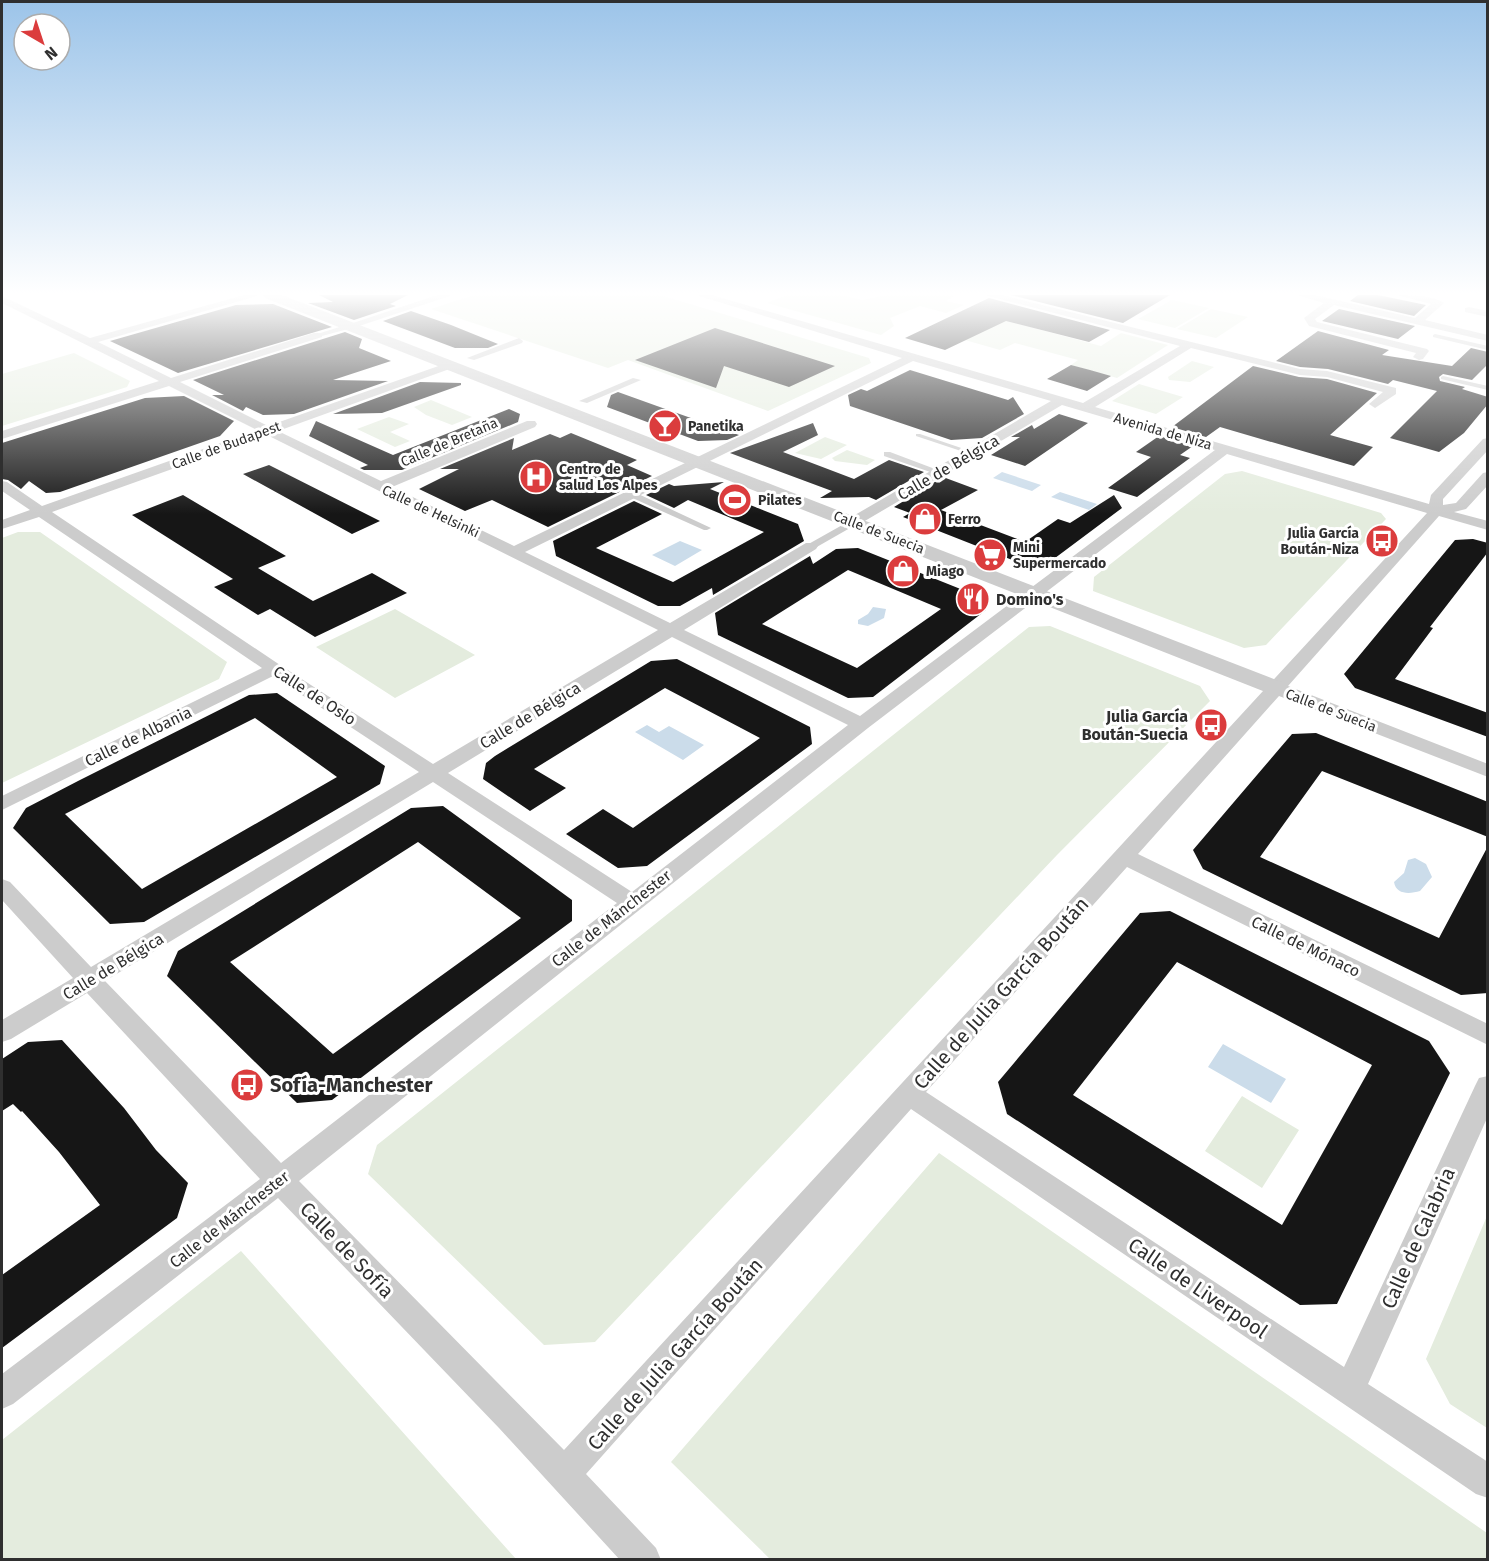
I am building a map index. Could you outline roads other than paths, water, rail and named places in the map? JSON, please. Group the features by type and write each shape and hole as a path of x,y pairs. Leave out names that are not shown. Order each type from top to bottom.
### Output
{"street":[{"name":"Calle de Helsinki","path":"140,368 380,487 516,551 861,724"},
{"path":"2,435 214,368"},
{"name":"Calle de Budapest","path":"2,525 443,368"},
{"name":"Calle de Suecia","path":"458,368 1488,771"},
{"path":"516,551 890,368"},
{"name":"Avenida de Niza","path":"948,368 1488,526"},
{"path":"1084,408 1150,368"},
{"path":"1283,368 1327,374 1392,391 1375,404"},
{"path":"584,401 636,380"},
{"name":"Calle de Bélgica","path":"2,1032 811,546 1060,401"},
{"name":"Calle de Bretaña","path":"380,487 531,424"},
{"name":"Calle de Julia García Boután","path":"564,1474 1436,511 1436,498 1486,445"},
{"name":"Calle de Mánchester","path":"2,1393 280,1180 631,902 861,724 1225,449"},
{"path":"1436,511 1461,506 1488,476"},
{"name":"Calle de Oslo","path":"2,485 274,669 631,902"},
{"name":"Calle de Albania","path":"2,804 274,669"},
{"name":"Calle de Mónaco","path":"1125,857 1488,1035"},
{"name":"Calle de Sofía","path":"2,887 645,1560"},
{"name":"Calle de Calabria","path":"1350,1389 1488,1086"},
{"name":"Calle de Liverpool","path":"909,1094 1488,1482"}],"lane":[{"path":"1443,378 1488,388"},
{"path":"918,435 972,453"},
{"path":"887,454 939,472"},
{"path":"631,494 707,528"}],"water":[{"path":"1002,472 1041,485 1032,491 993,478"},
{"path":"1060,492 1097,504 1089,510 1051,497"},
{"path":"680,541 702,550 675,566 652,555"},
{"path":"873,607 886,609 884,618 868,626 858,624 858,620 868,614"},
{"path":"647,725 659,732 669,726 704,745 683,760 635,732"},
{"path":"1415,858 1426,864 1432,877 1420,891 1408,893 1400,891 1394,882 1404,873 1408,860"},
{"path":"1223,1044 1286,1079 1271,1103 1208,1067"}],"place":[{"name":"Panetika","path":"665,426"},
{"name":"Centro de salud Los Alpes","path":"536,477"},
{"name":"Pilates","path":"735,500"},
{"name":"Ferro","path":"925,519"},
{"name":"Julia García Boután-Niza","path":"1382,541"},
{"name":"Mini Supermercado","path":"990,555"},
{"name":"Miago","path":"903,571"},
{"name":"Domino's","path":"973,599"},
{"name":"Julia García Boután-Suecia","path":"1211,725"},
{"name":"Sofía-Manchester","path":"247,1085"}]}
